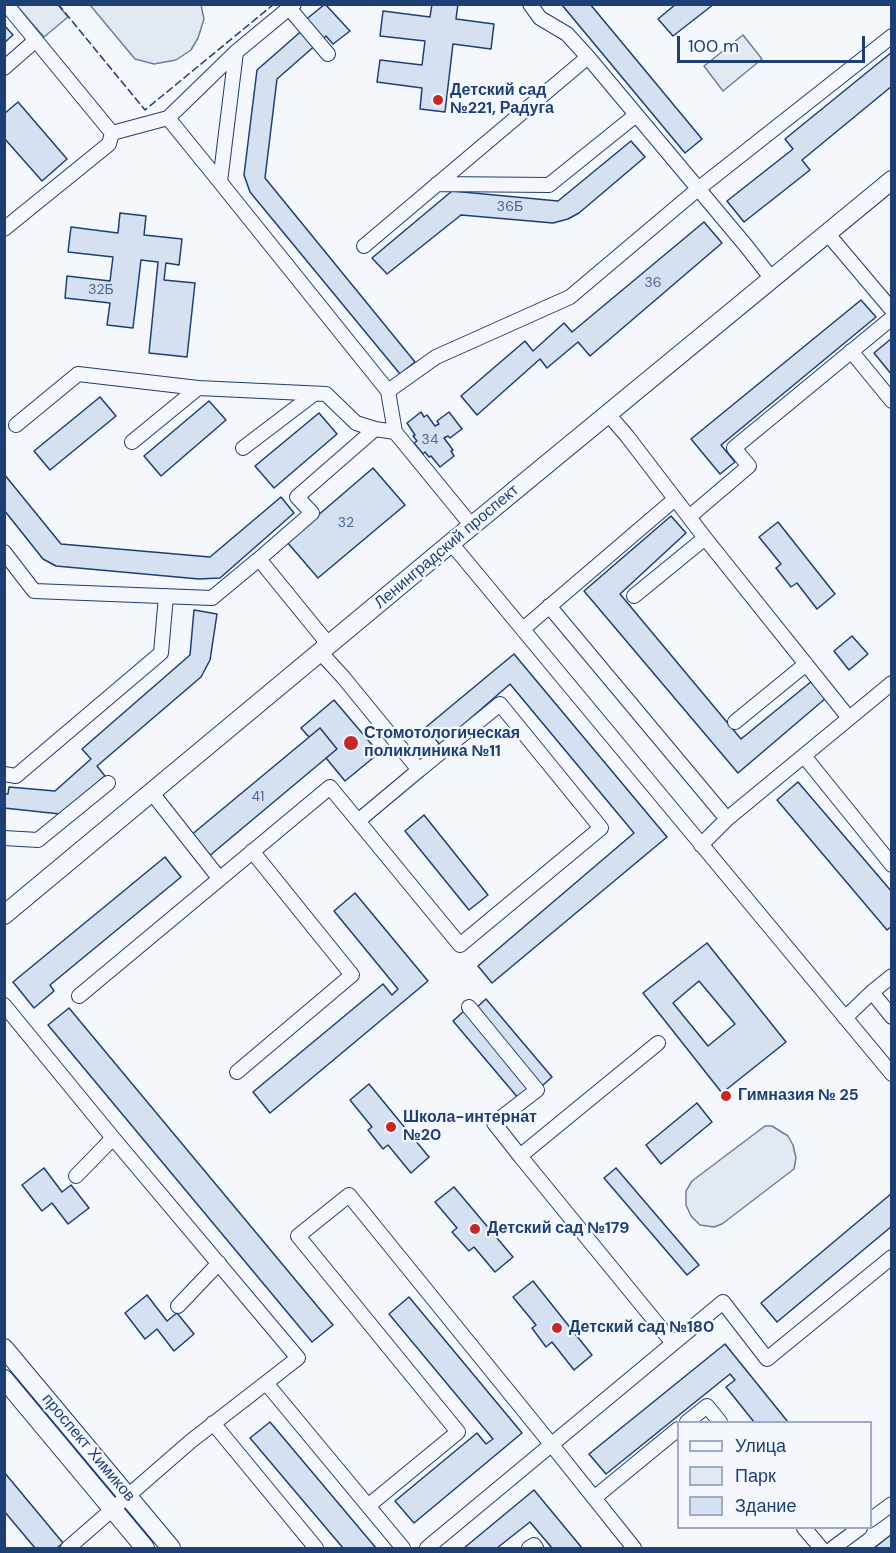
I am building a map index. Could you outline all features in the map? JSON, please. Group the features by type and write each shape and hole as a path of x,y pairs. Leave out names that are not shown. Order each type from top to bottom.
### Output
{"main road":[{"name":"Ленинградский проспект","path":"6,912 891,180"},
{"name":"проспект Химиков","path":"4,1348 171,1548"},
{"name":"проспект Химиков","path":"4,1379 145,1548"}],"street":[{"path":"6,4 112,133"},
{"path":"530,4 540,18 567,34 588,57 772,279"},
{"path":"112,133 168,118 236,52 291,6 328,54"},
{"path":"388,391 436,357 570,297 698,189 891,36"},
{"path":"4,68 36,40"},
{"path":"220,182 236,52"},
{"path":"364,246 588,57"},
{"path":"437,184 549,185 636,115"},
{"path":"168,118 388,391 395,432 472,526"},
{"path":"4,229 109,144 112,133"},
{"path":"827,233 891,310"},
{"path":"689,517 749,466 734,448 891,318"},
{"path":"850,351 891,401"},
{"path":"16,425 78,374 198,388 326,394 356,423 395,432"},
{"path":"132,442 198,388"},
{"path":"243,448 314,394"},
{"path":"608,414 849,718"},
{"path":"4,552 34,591 212,598 312,513 297,497 375,429"},
{"path":"523,628 675,499"},
{"path":"634,596 705,538"},
{"path":"452,543 891,1074"},
{"path":"259,559 343,677 419,770"},
{"path":"4,774 16,776 161,653 166,596"},
{"path":"549,606 727,819"},
{"path":"735,722 806,664"},
{"path":"701,845 727,819 891,683"},
{"path":"79,996 330,787 460,945 602,828 500,704 358,821"},
{"path":"804,756 891,865"},
{"path":"4,838 38,840 108,783"},
{"path":"152,793 219,878"},
{"path":"237,1072 352,975 252,851"},
{"path":"845,1018 891,976"},
{"path":"872,992 891,1017"},
{"path":"469,1007 537,1089 494,1124 674,1343"},
{"path":"5,1008 298,1358 213,1423 68,1548"},
{"path":"520,1156 658,1043"},
{"path":"76,1176 113,1138"},
{"path":"368,1506 458,1432 298,1236 349,1195 634,1548"},
{"path":"427,1548 723,1302 767,1359 891,1257"},
{"path":"178,1306 219,1263"},
{"path":"266,1383 403,1548"},
{"path":"688,1421 707,1406 719,1421"},
{"path":"213,1423 316,1548"},
{"path":"594,1498 677,1430"},
{"path":"872,1518 891,1504"},
{"path":"806,1529 821,1548"},
{"path":"833,1548 857,1529"},
{"path":"529,1548 534,1545 536,1548"}],"green space":[{"path":"16,5 58,5 68,17 44,37"},
{"path":"90,5 201,5 204,19 198,38 191,50 176,60 154,64 135,59"},
{"path":"743,35 762,59 723,91 704,66"},
{"path":"765,1126 772,1126 788,1136 796,1158 794,1169 722,1224 714,1227 700,1225 691,1216 686,1205 686,1191 692,1181"}],"building":[{"path":"325,4 350,31 333,44 326,36 277,79 265,178 415,362 400,374 250,192 244,175 257,70 306,27 303,22"},
{"path":"432,4 458,4 456,19 494,24 491,49 453,44 445,112 420,109 422,88 377,82 380,60 422,65 425,41 380,36 383,11 430,17"},
{"path":"590,4 702,139 685,153 562,5"},
{"path":"676,4 714,4 673,36 658,19"},
{"path":"4,25 13,35 4,43"},
{"path":"892,52 892,86 802,160 810,170 744,222 727,201 793,149 785,139"},
{"path":"18,102 67,159 42,181 4,138 4,114"},
{"path":"631,141 645,157 579,213 568,219 553,223 461,215 387,274 372,258 452,191 558,201"},
{"path":"120,213 146,216 144,235 182,239 179,265 166,263 164,280 195,283 187,357 149,353 158,262 141,260 133,328 107,325 110,303 65,298 67,276 110,281 113,257 68,252 71,227 118,233"},
{"path":"704,222 722,243 590,356 578,342 547,368 540,359 477,415 461,396 525,341 533,351 564,323 572,332"},
{"path":"861,300 876,317 721,445 735,462 720,474 691,439"},
{"path":"892,338 892,375 874,353"},
{"path":"100,397 116,416 50,470 34,451"},
{"path":"209,401 226,420 161,476 144,456"},
{"path":"421,412 424,417 427,415 435,426 439,424 437,421 449,412 462,429 450,438 448,436 444,438 453,450 451,451 454,456 440,467 431,456 429,457 425,452 423,454 414,443 417,441 413,436 415,435 407,423"},
{"path":"319,413 337,434 274,488 255,466"},
{"path":"373,468 405,505 318,578 287,542"},
{"path":"4,474 61,544 210,557 281,497 294,513 220,578 199,579 56,566 43,559 4,510"},
{"path":"671,516 686,533 620,594 741,739 812,681 826,698 738,773 584,591"},
{"path":"778,522 835,594 817,609 797,583 791,587 776,568 781,564 759,537"},
{"path":"194,610 217,614 210,660 201,677 97,766 105,776 60,814 4,808 4,794 8,794 9,787 55,791 91,759 82,749 190,655"},
{"path":"852,636 868,654 849,670 834,651"},
{"path":"514,654 667,837 492,983 478,966 634,833 510,684 440,745 426,727"},
{"name":"Стомотологическая поликлиника №11","path":"334,700 379,753 345,781 326,758 337,749 320,728 309,737 301,728"},
{"path":"320,728 337,749 208,857 190,836"},
{"path":"798,782 892,892 892,926 887,930 777,800"},
{"path":"424,815 488,895 469,910 405,831"},
{"path":"165,857 181,877 50,985 54,991 34,1008 13,982"},
{"path":"355,893 428,981 270,1113 253,1092 383,984 392,995 398,989 334,911"},
{"path":"707,943 786,1042 722,1093 643,993","holes":["699,981 735,1024 708,1046 673,1003"]},
{"path":"486,999 552,1077 542,1086 476,1008"},
{"path":"69,1008 333,1325 312,1342 48,1025"},
{"path":"464,1011 530,1090 519,1099 453,1021"},
{"path":"369,1084 429,1157 411,1173 388,1145 383,1149 368,1130 372,1127 350,1100"},
{"path":"697,1103 712,1122 661,1164 646,1145"},
{"path":"44,1168 62,1192 71,1185 89,1208 68,1224 52,1203 42,1211 22,1185"},
{"path":"616,1168 699,1265 687,1275 604,1178"},
{"path":"454,1187 513,1257 495,1272 474,1247 469,1251 452,1232 457,1228 435,1202"},
{"path":"892,1193 892,1226 777,1322 761,1303"},
{"path":"533,1281 592,1355 574,1370 552,1342 546,1347 532,1328 536,1325 513,1297"},
{"path":"147,1295 167,1321 177,1313 194,1334 174,1351 157,1329 145,1339 125,1313"},
{"path":"409,1297 522,1433 414,1523 395,1501 477,1433 486,1444 493,1439 389,1314"},
{"path":"725,1344 787,1421 753,1421 726,1387 735,1380 730,1374 606,1474 589,1454"},
{"path":"270,1422 376,1548 343,1548 250,1438"},
{"path":"4,1472 63,1543 57,1548 35,1548 4,1511"},
{"path":"534,1490 582,1548 552,1548 530,1522 497,1548 464,1548"},
{"path":"892,1534 892,1548 874,1548"}],"fence":[{"path":"58,4 145,110 274,4"}],"place":[{"name":"Детский сад №221, Радуга","path":"438,100"},
{"name":"Стомотологическая поликлиника №11","path":"351,743"},
{"name":"Гимназия № 25","path":"726,1096"},
{"name":"Школа-интернат №20","path":"391,1127"},
{"name":"Детский сад №179","path":"475,1229"},
{"name":"Детский сад №180","path":"557,1328"}]}
